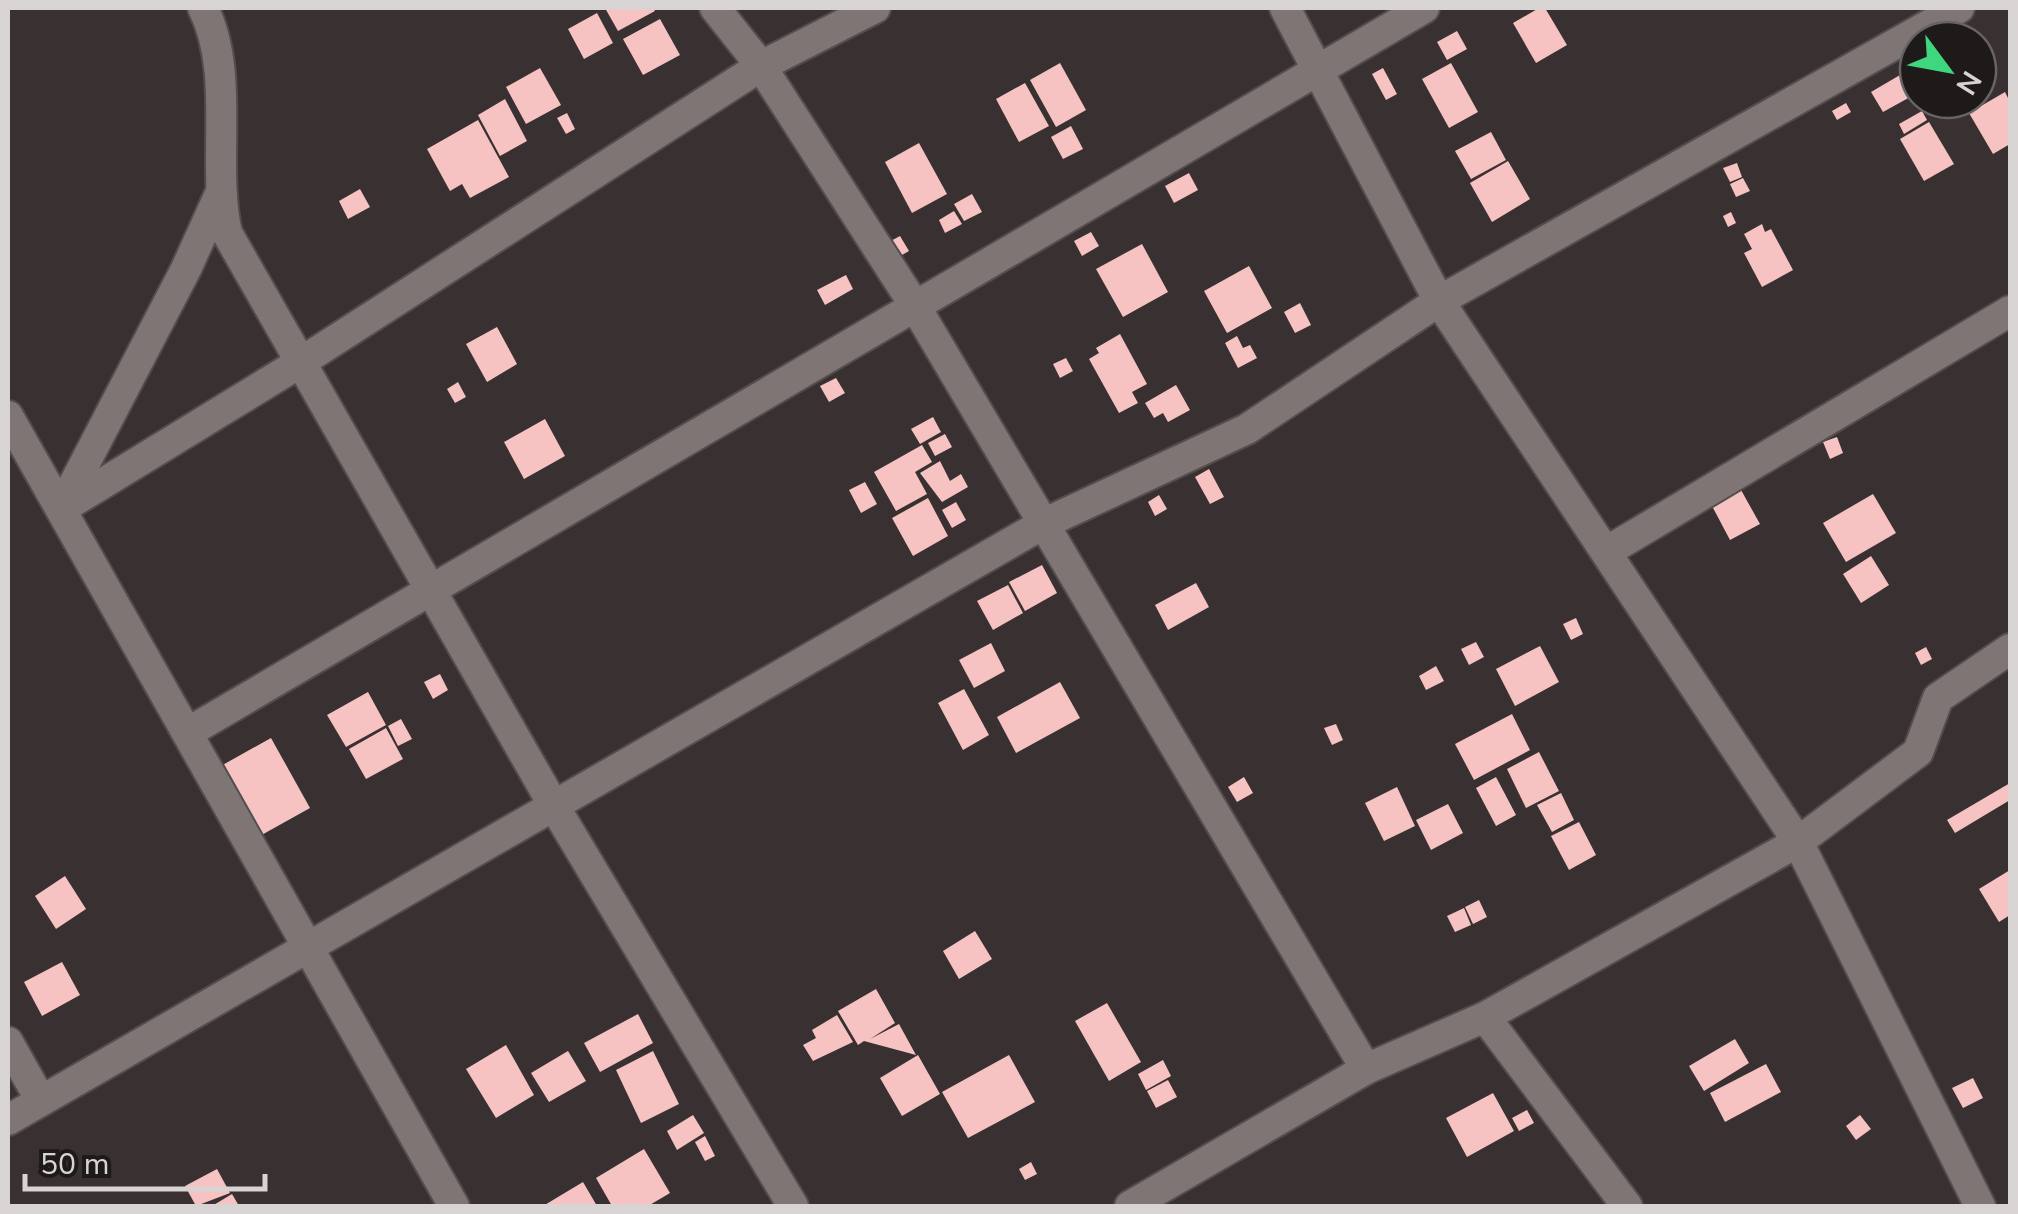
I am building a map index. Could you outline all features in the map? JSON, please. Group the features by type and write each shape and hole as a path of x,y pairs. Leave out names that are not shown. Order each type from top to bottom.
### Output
{"street":[{"path":"204,8 224,116 218,196 227,233 554,806 793,1206"},
{"path":"715,8 761,66 915,306 1366,1068"},
{"path":"60,509 301,362 761,66 876,8"},
{"path":"1285,8 1320,68 1439,301 1798,842 1980,1206"},
{"path":"187,733 1424,8"},
{"path":"8,1120 1044,524 1247,429 1439,301 1960,8"},
{"path":"60,509 186,269 218,196"},
{"path":"1606,552 2010,311"},
{"path":"8,416 454,1206"},
{"path":"1130,1206 1366,1068 1485,1017 1798,842 1918,752 1938,698 2010,649"},
{"path":"1485,1017 1627,1206"},
{"path":"8,1042 41,1101"}],"building":[{"path":"605,8 653,8 655,11 618,31"},
{"path":"1545,8 1567,45 1536,63 1513,23"},
{"path":"597,13 613,43 584,59 568,29"},
{"path":"660,19 680,55 643,75 623,39"},
{"path":"1457,31 1467,49 1447,60 1437,42"},
{"path":"1060,63 1086,110 1056,127 1030,80"},
{"path":"1451,63 1478,112 1449,128 1422,79"},
{"path":"540,68 561,105 526,124 506,87"},
{"path":"1383,68 1397,94 1386,100 1372,74"},
{"path":"1898,76 1898,104 1883,112 1871,92"},
{"path":"1025,83 1049,126 1019,142 996,99"},
{"path":"2005,92 2010,102 2010,144 1993,154 1973,120 1998,120 1998,96"},
{"path":"505,99 527,141 500,156 478,115"},
{"path":"1846,103 1851,112 1837,120 1832,111"},
{"path":"567,113 575,129 566,134 557,118"},
{"path":"478,120 509,177 470,198 462,184 450,191 427,149"},
{"path":"1906,120 1927,120 1904,134 1899,124"},
{"path":"1929,122 1954,164 1924,181 1900,139"},
{"path":"1071,126 1083,149 1063,159 1051,137"},
{"path":"1491,132 1506,160 1471,179 1455,151"},
{"path":"919,143 947,194 912,213 885,162"},
{"path":"1508,161 1530,199 1492,222 1470,183"},
{"path":"1737,163 1742,177 1730,182 1723,168"},
{"path":"1189,173 1198,190 1174,203 1165,186"},
{"path":"1743,178 1750,191 1736,197 1730,184"},
{"path":"360,189 370,207 348,219 339,201"},
{"path":"972,194 982,212 964,221 954,204"},
{"path":"954,211 962,224 945,233 939,220"},
{"path":"1731,212 1736,223 1728,227 1723,216"},
{"path":"1762,224 1765,232 1771,229 1793,270 1762,287 1744,253 1752,249 1744,234"},
{"path":"1091,232 1099,246 1082,256 1074,241"},
{"path":"900,236 909,251 895,259 887,243"},
{"path":"1142,244 1168,292 1123,317 1096,269"},
{"path":"1249,266 1272,308 1227,333 1204,291"},
{"path":"846,275 853,289 825,305 817,290"},
{"path":"1300,303 1311,325 1295,333 1284,312"},
{"path":"497,327 517,364 487,382 466,344"},
{"path":"1120,334 1147,384 1132,392 1138,403 1119,413 1089,359 1099,353 1096,348"},
{"path":"1237,336 1243,348 1250,345 1257,358 1238,368 1225,343"},
{"path":"1066,358 1073,371 1060,378 1053,364"},
{"path":"836,378 845,393 829,402 820,386"},
{"path":"458,382 466,397 455,403 447,389"},
{"path":"1176,385 1190,410 1168,422 1163,413 1154,418 1145,403"},
{"path":"933,417 941,432 920,444 911,429"},
{"path":"545,419 565,456 524,479 504,442"},
{"path":"945,434 952,447 935,456 928,443"},
{"path":"1837,437 1843,453 1830,459 1823,442"},
{"path":"922,445 932,462 915,472 927,494 896,511 874,472"},
{"path":"940,461 950,481 961,474 968,487 942,502 920,473"},
{"path":"1209,469 1224,497 1210,504 1195,477"},
{"path":"865,482 877,504 861,513 849,490"},
{"path":"1741,490 1760,524 1730,540 1712,506"},
{"path":"1873,494 1896,533 1846,562 1823,523"},
{"path":"1159,495 1167,509 1155,516 1148,502"},
{"path":"928,498 948,536 913,556 892,518"},
{"path":"956,502 966,520 952,528 942,510"},
{"path":"1871,556 1889,585 1861,603 1843,574"},
{"path":"1042,565 1057,593 1025,611 1009,582"},
{"path":"1196,583 1209,607 1168,630 1155,605"},
{"path":"1008,585 1023,613 993,630 977,601"},
{"path":"1576,618 1583,634 1571,640 1563,624"},
{"path":"1476,642 1484,657 1469,665 1461,649"},
{"path":"991,643 1005,671 974,688 959,660"},
{"path":"1540,646 1559,682 1515,706 1496,669"},
{"path":"1926,647 1932,659 1921,665 1915,653"},
{"path":"1436,666 1444,681 1426,690 1419,676"},
{"path":"440,674 448,690 433,699 424,682"},
{"path":"1060,682 1080,718 1016,753 997,717"},
{"path":"964,689 989,735 963,750 938,703"},
{"path":"368,692 386,725 346,747 327,715"},
{"path":"1512,714 1530,750 1474,780 1455,744"},
{"path":"401,719 412,739 398,746 388,726"},
{"path":"1336,724 1343,740 1332,745 1324,728"},
{"path":"386,728 403,759 366,779 349,749"},
{"path":"271,738 310,808 258,837 219,767"},
{"path":"1539,752 1559,791 1526,808 1507,769"},
{"path":"1244,777 1253,793 1237,802 1228,787"},
{"path":"1496,777 1516,815 1496,826 1476,788"},
{"path":"2010,783 2010,800 1955,833 1947,820"},
{"path":"1397,787 1415,826 1384,841 1365,803"},
{"path":"1561,793 1574,820 1552,832 1537,805"},
{"path":"1448,804 1463,833 1431,850 1416,820"},
{"path":"1579,822 1596,855 1569,870 1551,836"},
{"path":"2010,870 2010,915 1999,922 1979,889"},
{"path":"65,876 86,909 56,929 35,896"},
{"path":"1479,900 1487,917 1473,924 1465,907"},
{"path":"1464,908 1471,925 1455,932 1447,916"},
{"path":"975,931 992,959 959,979 943,951"},
{"path":"62,962 80,995 42,1016 24,982"},
{"path":"876,989 895,1023 870,1039 899,1024 916,1055 864,1041 858,1045 838,1011"},
{"path":"1107,1003 1141,1062 1109,1081 1075,1021"},
{"path":"638,1014 653,1043 600,1072 584,1043"},
{"path":"837,1015 853,1042 813,1061 803,1045 816,1038 812,1030"},
{"path":"1735,1039 1749,1063 1704,1091 1689,1066"},
{"path":"506,1045 534,1095 496,1118 466,1069"},
{"path":"568,1051 586,1081 549,1102 531,1073"},
{"path":"653,1051 679,1104 641,1123 616,1070"},
{"path":"918,1055 940,1094 902,1116 880,1078"},
{"path":"1009,1055 1035,1102 968,1138 942,1092"},
{"path":"1163,1060 1171,1076 1146,1090 1138,1074"},
{"path":"1766,1064 1781,1092 1725,1122 1710,1093"},
{"path":"1973,1078 1983,1098 1963,1108 1952,1088"},
{"path":"1168,1080 1177,1097 1156,1108 1147,1091"},
{"path":"1493,1093 1514,1131 1467,1157 1446,1118"},
{"path":"1527,1110 1534,1123 1519,1131 1512,1118"},
{"path":"693,1115 704,1133 677,1150 667,1131"},
{"path":"1860,1115 1871,1129 1856,1140 1846,1126"},
{"path":"705,1136 715,1156 705,1161 695,1142"},
{"path":"644,1149 670,1193 648,1206 612,1206 596,1178"},
{"path":"1031,1162 1037,1174 1025,1180 1019,1169"},
{"path":"217,1169 230,1193 196,1206 185,1186"},
{"path":"583,1182 597,1206 543,1206"},
{"path":"232,1194 239,1206 212,1206"}]}
